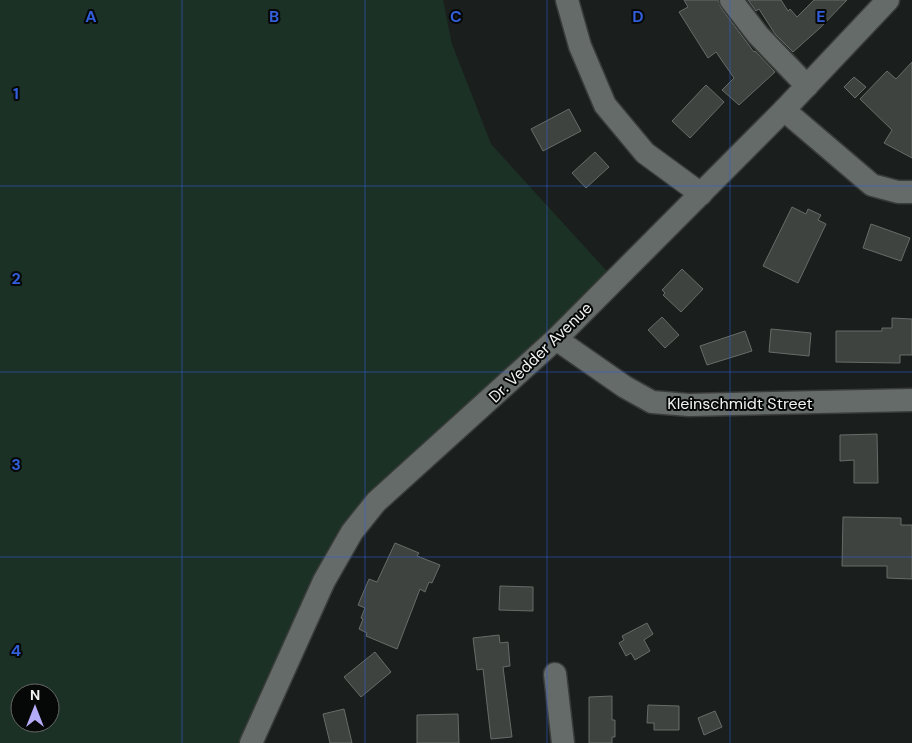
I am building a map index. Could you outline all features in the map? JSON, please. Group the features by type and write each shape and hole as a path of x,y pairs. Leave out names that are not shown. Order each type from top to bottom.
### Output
{"street":[{"path":"567,0 580,46 605,105 645,153 700,194"},
{"path":"731,0 758,35 807,86"},
{"name":"Dr. Vedder Avenue","path":"251,743 324,581 352,532 376,502 556,339 784,110 886,0"},
{"path":"784,110 872,185 898,192 912,192"},
{"name":"Kleinschmidt Street","path":"556,339 625,387 652,402 689,405 912,400"},
{"path":"555,674 563,743"}],"green space":[{"path":"0,0 443,0 452,44 491,144 615,280 376,502 251,743 0,743"}],"building":[{"path":"684,0 718,0 721,8 754,52 775,72 739,105 722,90 734,78 716,52 708,58 679,12 688,7"},
{"path":"748,0 781,0 788,11 790,9 797,17 814,0 847,0 793,52 775,34 759,9 756,11"},
{"path":"912,62 912,158 884,143 892,130 860,99 887,71 896,79"},
{"path":"854,77 866,87 855,98 844,87"},
{"path":"706,85 724,102 690,138 672,121"},
{"path":"569,109 581,131 543,151 531,129"},
{"path":"595,152 609,167 586,188 572,173"},
{"path":"792,207 806,214 808,209 821,215 818,220 826,224 798,283 763,266"},
{"path":"871,224 910,238 901,261 863,248"},
{"path":"682,269 703,289 681,312 663,295 665,293 662,290"},
{"path":"662,317 679,335 665,348 648,330"},
{"path":"892,318 912,319 912,355 900,355 900,363 836,362 836,331 882,331 882,328 892,328"},
{"path":"771,329 811,333 809,356 769,352"},
{"path":"745,331 752,351 707,365 700,346"},
{"path":"877,434 878,483 854,483 854,460 840,461 840,435"},
{"path":"843,517 901,518 901,525 912,525 912,579 887,578 887,566 842,566"},
{"path":"395,543 419,553 417,556 440,565 432,583 429,582 425,592 420,589 397,649 366,636 367,633 359,629 365,608 358,605 369,579 377,582"},
{"path":"500,586 533,587 533,611 499,610"},
{"path":"647,623 653,634 644,640 650,651 635,660 631,653 626,656 619,643 624,640 622,636"},
{"path":"499,635 500,643 508,642 510,666 503,667 512,737 491,739 483,669 477,670 473,638"},
{"path":"375,652 391,672 361,697 344,677"},
{"path":"612,696 612,720 615,720 615,737 612,737 612,743 589,743 589,697"},
{"path":"648,705 679,706 679,730 654,730 654,723 647,723"},
{"path":"344,709 352,743 330,743 323,714"},
{"path":"715,711 722,727 704,735 698,718"},
{"path":"458,714 459,743 417,743 417,715"}]}
